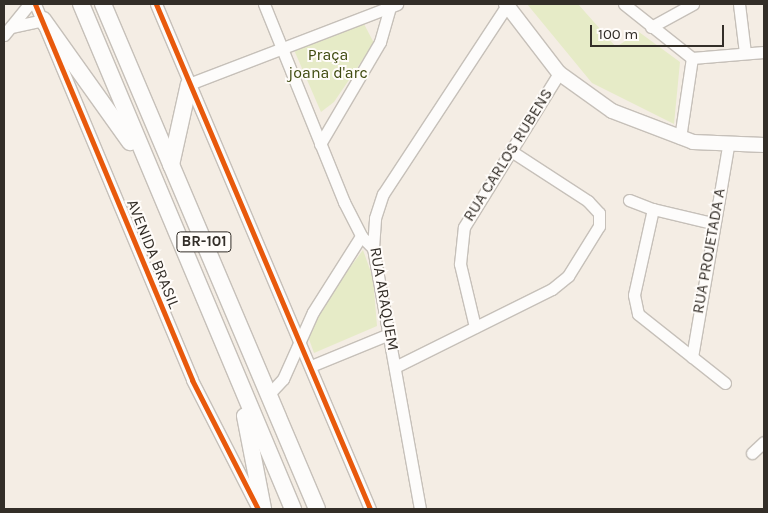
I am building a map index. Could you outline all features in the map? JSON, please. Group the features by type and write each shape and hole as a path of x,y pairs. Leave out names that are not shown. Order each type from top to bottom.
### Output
{"highway":[{"name":"AVENIDA BRASIL","path":"80,4 293,509"},
{"name":"BR-101","path":"103,4 317,509"},
{"path":"42,20 155,184"},
{"path":"171,165 189,84"},
{"path":"228,356 255,456 263,509"},
{"path":"304,481 328,509"}],"main road":[{"path":"506,5 559,73 612,111 680,138 728,146 764,144"}],"street":[{"path":"7,31 29,4"},
{"name":"AVENIDA BRASIL","path":"35,4 192,380 258,509"},
{"path":"156,4 312,366 370,509"},
{"path":"264,4 320,144 361,236 373,248"},
{"path":"189,84 282,45 393,4"},
{"path":"320,144 380,42 393,4"},
{"path":"624,4 692,58 764,52"},
{"path":"651,27 693,4"},
{"path":"740,4 745,53"},
{"name":"RUA ARAQUEM","path":"420,509 373,248 383,194 506,5"},
{"path":"7,31 42,20"},
{"path":"680,138 692,58"},
{"name":"RUA CARLOS RUBENS","path":"475,327 460,264 464,226 559,73"},
{"name":"RUA PROJETADA A","path":"692,357 712,223 728,146"},
{"path":"395,367 561,282 600,218 588,201 511,151"},
{"path":"629,200 712,223"},
{"path":"653,208 634,306 645,322 725,383"},
{"path":"268,395 283,379 299,338 361,236"},
{"path":"312,366 389,334"},
{"path":"752,453 764,442"}],"green space":[{"path":"527,4 578,4 616,47 639,32 680,62 674,124 592,83"},
{"name":"Praça joana d'arc","path":"364,24 374,43 334,102 321,112 294,50"},
{"path":"363,250 373,278 377,326 314,353 305,328"}],"cycle path":[{"path":"35,4 192,380 258,509"},
{"path":"156,4 370,509"}]}
